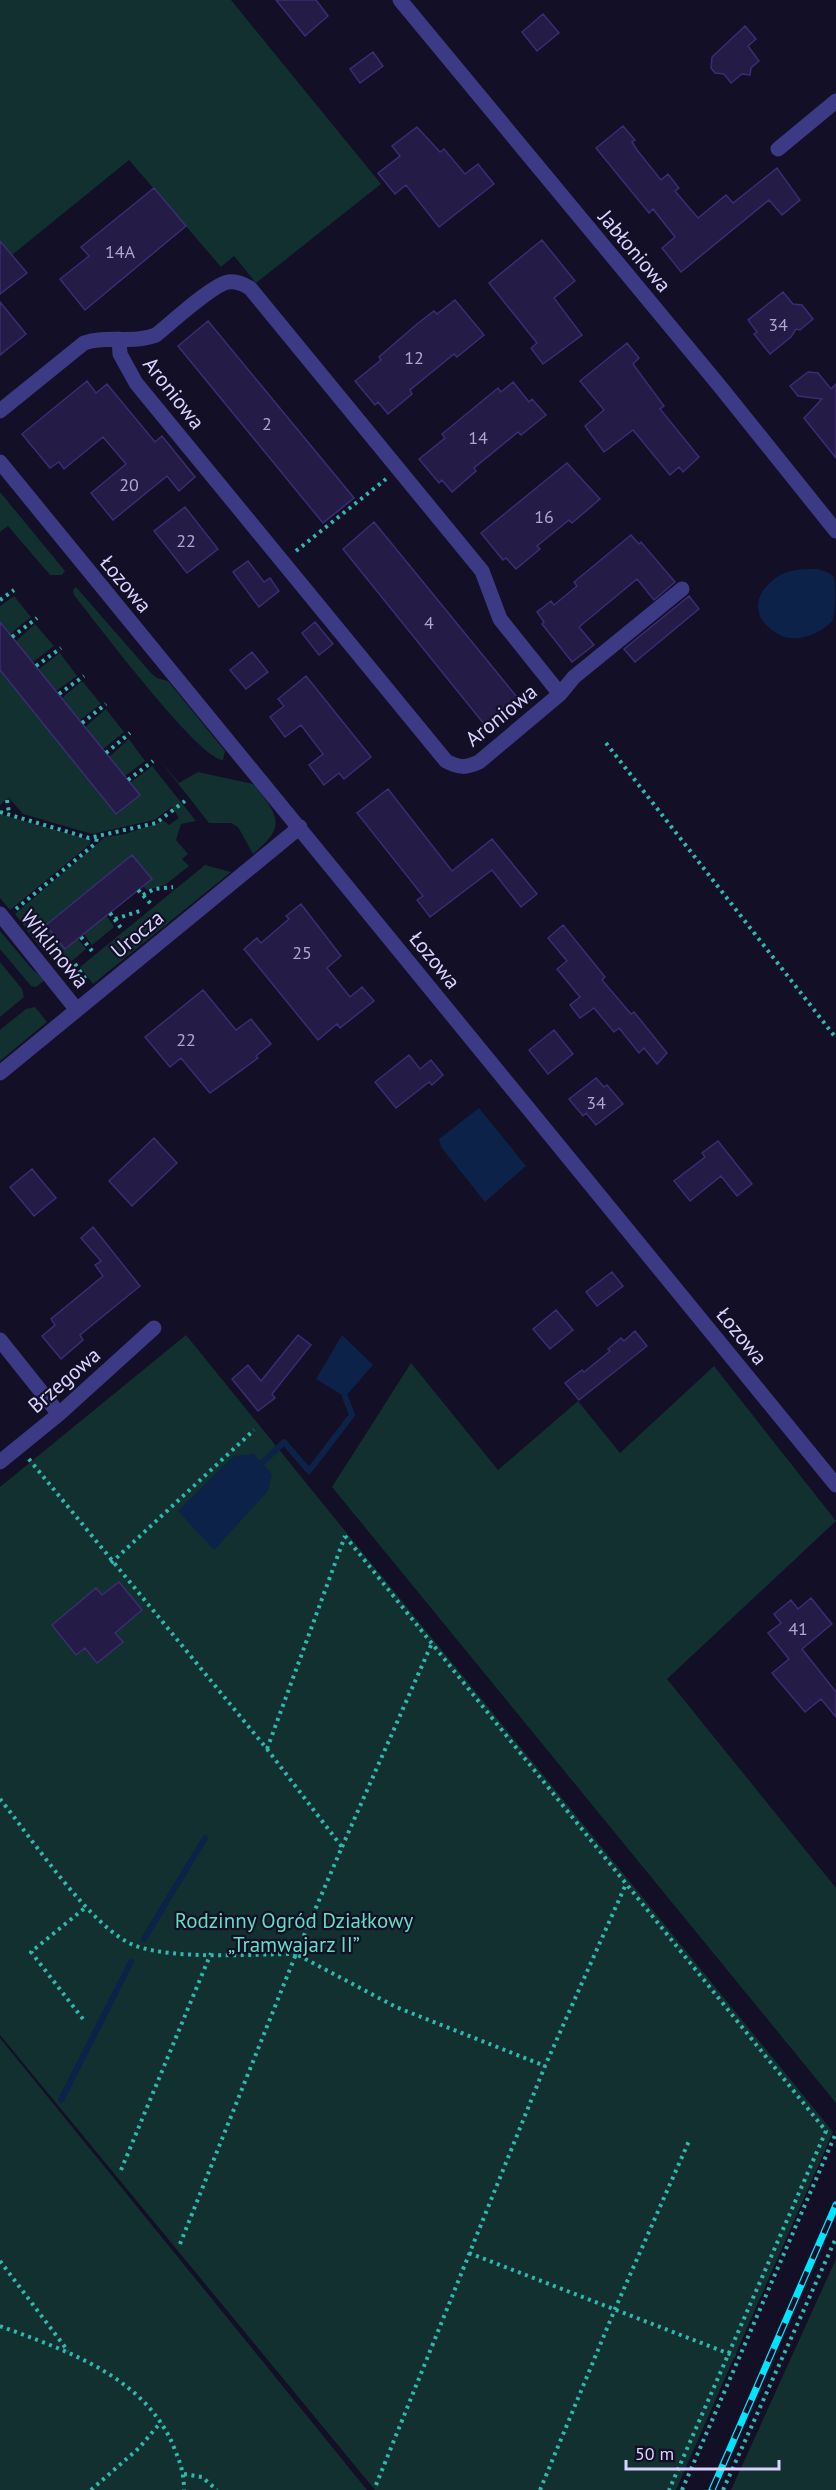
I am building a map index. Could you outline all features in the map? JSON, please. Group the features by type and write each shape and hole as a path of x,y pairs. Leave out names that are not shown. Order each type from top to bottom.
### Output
{"street":[{"name":"Jabłoniowa","path":"400,0 718,384 836,531"},
{"path":"778,149 836,101"},
{"name":"Aroniowa","path":"560,694 500,619 482,571 250,288 243,284 226,282 156,335 147,338 119,339 120,354 136,382 446,761 456,766 467,768 479,762 560,694 573,677 682,589"},
{"path":"0,411 84,343 119,339"},
{"name":"Łozowa","path":"0,462 836,1485"},
{"name":"Urocza","path":"0,1073 300,827"},
{"name":"Wiklinowa","path":"2,917 77,1010"},
{"name":"Brzegowa","path":"0,1462 59,1414 154,1328"},
{"path":"0,1340 59,1414"}],"path":[{"path":"283,562 398,469"},
{"path":"0,600 14,590"},
{"path":"12,636 37,618"},
{"path":"36,666 61,648"},
{"path":"59,694 84,676"},
{"path":"82,723 106,704"},
{"path":"106,753 130,734"},
{"path":"606,743 836,1038"},
{"path":"128,780 153,761"},
{"path":"7,800 9,813"},
{"path":"0,812 89,838 156,823 184,801"},
{"path":"2,917 96,843 97,837"},
{"path":"143,895 173,886"},
{"path":"138,890 151,904"},
{"path":"115,919 143,910"},
{"path":"110,913 121,928"},
{"path":"81,936 92,951"},
{"path":"111,1563 254,1431"},
{"path":"31,1462 111,1563 267,1749 342,1847"},
{"path":"267,1749 345,1536 826,2132 669,2490"},
{"path":"180,2244 296,1954 432,1643"},
{"path":"0,1799 86,1907 108,1929 135,1946 163,1952 296,1954 396,2007 545,2066"},
{"path":"376,2485 545,2066 626,1884"},
{"path":"84,2019 31,1952 86,1907"},
{"path":"121,2170 211,1953"},
{"path":"682,2490 836,2133"},
{"path":"540,2490 689,2141"},
{"path":"723,2490 836,2238"},
{"path":"469,2253 735,2356"},
{"path":"0,2261 70,2354"},
{"path":"0,2326 70,2354 128,2386 150,2407 169,2434 184,2474 184,2490"},
{"path":"91,2490 139,2448 160,2422"},
{"path":"184,2474 202,2477 218,2490"}],"green space":[{"path":"0,0 231,0 381,184 256,283 234,256 221,267 129,160 12,255 0,240"},
{"path":"0,492 65,571 62,575 50,575 8,526 0,532"},
{"path":"76,587 151,673 157,678 168,681 225,751 223,760 211,754 193,738 147,687 74,595 73,590"},
{"path":"14,596 31,617 10,634 0,621 0,606"},
{"path":"35,624 54,646 33,662 16,641"},
{"path":"60,653 77,676 56,691 39,669"},
{"path":"0,670 116,814 140,795 130,783 152,766 196,821 181,824 176,840 188,854 182,859 189,866 165,885 147,890 143,886 151,879 132,855 46,925 65,949 78,939 86,949 65,964 50,958 15,914 105,837 125,834 164,821 169,825 179,818 172,807 154,820 92,834 23,814 9,798 0,805"},
{"path":"82,681 101,704 80,720 62,698"},
{"path":"106,709 124,732 103,749 85,727"},
{"path":"129,739 145,761 125,776 109,757"},
{"path":"158,758 179,783 198,772 253,784 268,804 276,820 271,836 253,854 238,827 231,823 209,823"},
{"path":"0,814 91,840 89,845 10,910 0,898"},
{"path":"205,865 231,872 93,984 80,967"},
{"path":"107,916 114,927 92,945 84,934"},
{"path":"0,931 32,969 45,980 36,987 31,986 0,949"},
{"path":"0,962 22,989 24,997 0,1017"},
{"path":"35,1007 47,1022 0,1061 0,1030 26,1009"},
{"name":"Rodzinny Ogród Działkowy „Tramwajarz II”","path":"186,1335 833,2132 676,2490 375,2490 0,2035 0,1487"},
{"path":"411,1363 498,1470 578,1401 620,1453 714,1366 836,1521 667,1679 836,1888 836,2103 332,1487"},
{"path":"0,2038 367,2490 0,2490"},
{"path":"836,2259 836,2490 731,2490"}],"water":[{"path":"817,569 834,577 835,599 832,621 814,634 799,638 784,637 769,628 759,614 759,599 763,591 777,577 786,572"},
{"path":"479,1108 526,1166 485,1202 441,1147 439,1139"},
{"path":"342,1335 373,1365 345,1397 316,1379"},
{"path":"254,1454 272,1474 268,1491 214,1550 178,1511 234,1456"}],"building":[{"path":"276,0 316,0 328,16 305,36"},
{"path":"543,14 559,33 537,51 522,32"},
{"path":"745,26 756,39 748,46 759,61 751,68 750,75 742,74 731,83 724,74 715,73 711,68 712,57"},
{"path":"373,52 383,66 360,83 350,69"},
{"path":"623,126 635,140 632,142 637,150 661,180 668,174 679,188 675,191 698,218 726,195 733,203 777,168 800,200 782,215 769,200 681,272 662,248 675,237 653,209 649,213 596,148"},
{"path":"417,127 440,152 444,149 465,174 478,164 494,184 439,227 406,185 395,194 378,173 400,156 392,146"},
{"path":"154,188 186,226 85,310 60,279 89,256 81,247"},
{"path":"542,240 575,281 554,298 582,335 543,364 531,348 537,343 489,283"},
{"path":"0,241 27,273 0,294"},
{"path":"783,292 793,304 802,305 813,319 800,330 796,329 791,337 770,354 754,334 757,332 748,320"},
{"path":"455,300 484,335 457,357 454,354 410,390 412,394 388,414 378,402 375,405 355,381 381,360 379,357 417,324 434,311 437,314"},
{"path":"0,302 26,334 0,355"},
{"path":"208,321 354,498 323,523 178,346"},
{"path":"627,343 639,358 633,364 664,406 660,409 699,457 683,472 679,467 670,475 633,430 604,452 585,426 604,410 580,381"},
{"path":"808,372 818,373 831,389 836,384 836,458 804,418 822,399 798,396 790,386"},
{"path":"87,381 96,393 107,384 155,442 162,436 195,477 179,491 167,476 113,520 91,493 126,464 103,437 64,469 59,462 50,468 22,434"},
{"path":"513,382 529,402 532,399 546,415 521,435 518,432 474,468 476,471 452,492 442,480 439,483 419,459 445,438 442,434 498,388 501,392"},
{"path":"567,463 600,499 572,523 569,520 537,546 540,549 516,569 506,558 503,560 481,533"},
{"path":"185,507 218,549 187,573 154,531"},
{"path":"374,522 521,702 488,729 343,549"},
{"path":"631,535 639,544 641,542 675,582 654,600 637,579 579,627 594,645 572,662 542,624 544,622 537,612 551,601 554,605 577,586 574,582"},
{"path":"248,561 264,582 270,578 279,591 259,607 233,572"},
{"path":"689,596 699,609 635,662 624,649"},
{"path":"0,622 140,795 116,814 0,670"},
{"path":"315,622 333,644 319,655 302,633"},
{"path":"252,652 268,672 246,689 230,670"},
{"path":"306,676 371,757 344,779 339,773 324,785 309,765 323,754 301,725 285,737 270,717 284,706 278,699"},
{"path":"388,789 452,871 492,839 537,894 521,907 492,870 430,917 417,900 423,896 357,813"},
{"path":"132,855 152,879 65,949 46,925"},
{"path":"301,904 341,956 327,968 350,997 362,987 374,1001 340,1028 337,1024 318,1040 244,949 257,938 261,943 289,919 286,916"},
{"path":"563,925 605,977 602,980 631,1014 634,1012 667,1053 657,1064 644,1048 639,1053 619,1028 614,1032 594,1008 580,1018 570,1005 580,997 557,969 567,961 548,938"},
{"path":"203,990 236,1030 251,1019 271,1044 256,1056 258,1058 210,1093 181,1058 170,1067 145,1037"},
{"path":"554,1030 573,1054 548,1074 529,1050"},
{"path":"409,1055 420,1069 431,1060 443,1075 432,1085 429,1082 396,1108 375,1082"},
{"path":"596,1078 604,1087 607,1085 623,1104 596,1125 586,1113 583,1116 569,1099"},
{"path":"154,1138 177,1163 132,1206 109,1181"},
{"path":"718,1141 752,1184 737,1196 721,1176 690,1201 674,1181 705,1157 702,1153"},
{"path":"32,1169 56,1198 34,1216 10,1187"},
{"path":"93,1227 140,1286 80,1335 83,1340 61,1359 42,1336 55,1325 51,1319 103,1276 95,1265 101,1261 81,1238"},
{"path":"612,1272 623,1286 597,1306 586,1292"},
{"path":"556,1310 573,1330 550,1349 533,1329"},
{"path":"635,1331 647,1346 579,1400 565,1383 582,1370 584,1372 610,1351 608,1349 621,1338 624,1341"},
{"path":"298,1335 311,1345 272,1394 275,1398 258,1411 232,1379 248,1365 261,1381"},
{"path":"119,1582 142,1610 115,1633 123,1642 97,1663 85,1648 76,1655 52,1625 96,1588 102,1595"},
{"path":"811,1598 832,1624 802,1649 836,1692 836,1717 821,1699 805,1712 772,1673 789,1659 768,1633 781,1623 774,1614 791,1600 798,1609"}],"waterway":[{"path":"262,1463 284,1442 309,1471 352,1415 345,1397"},
{"path":"144,1939 205,1838"},
{"path":"61,2100 131,1962"}],"railway":[{"path":"712,2490 836,2205"}]}
